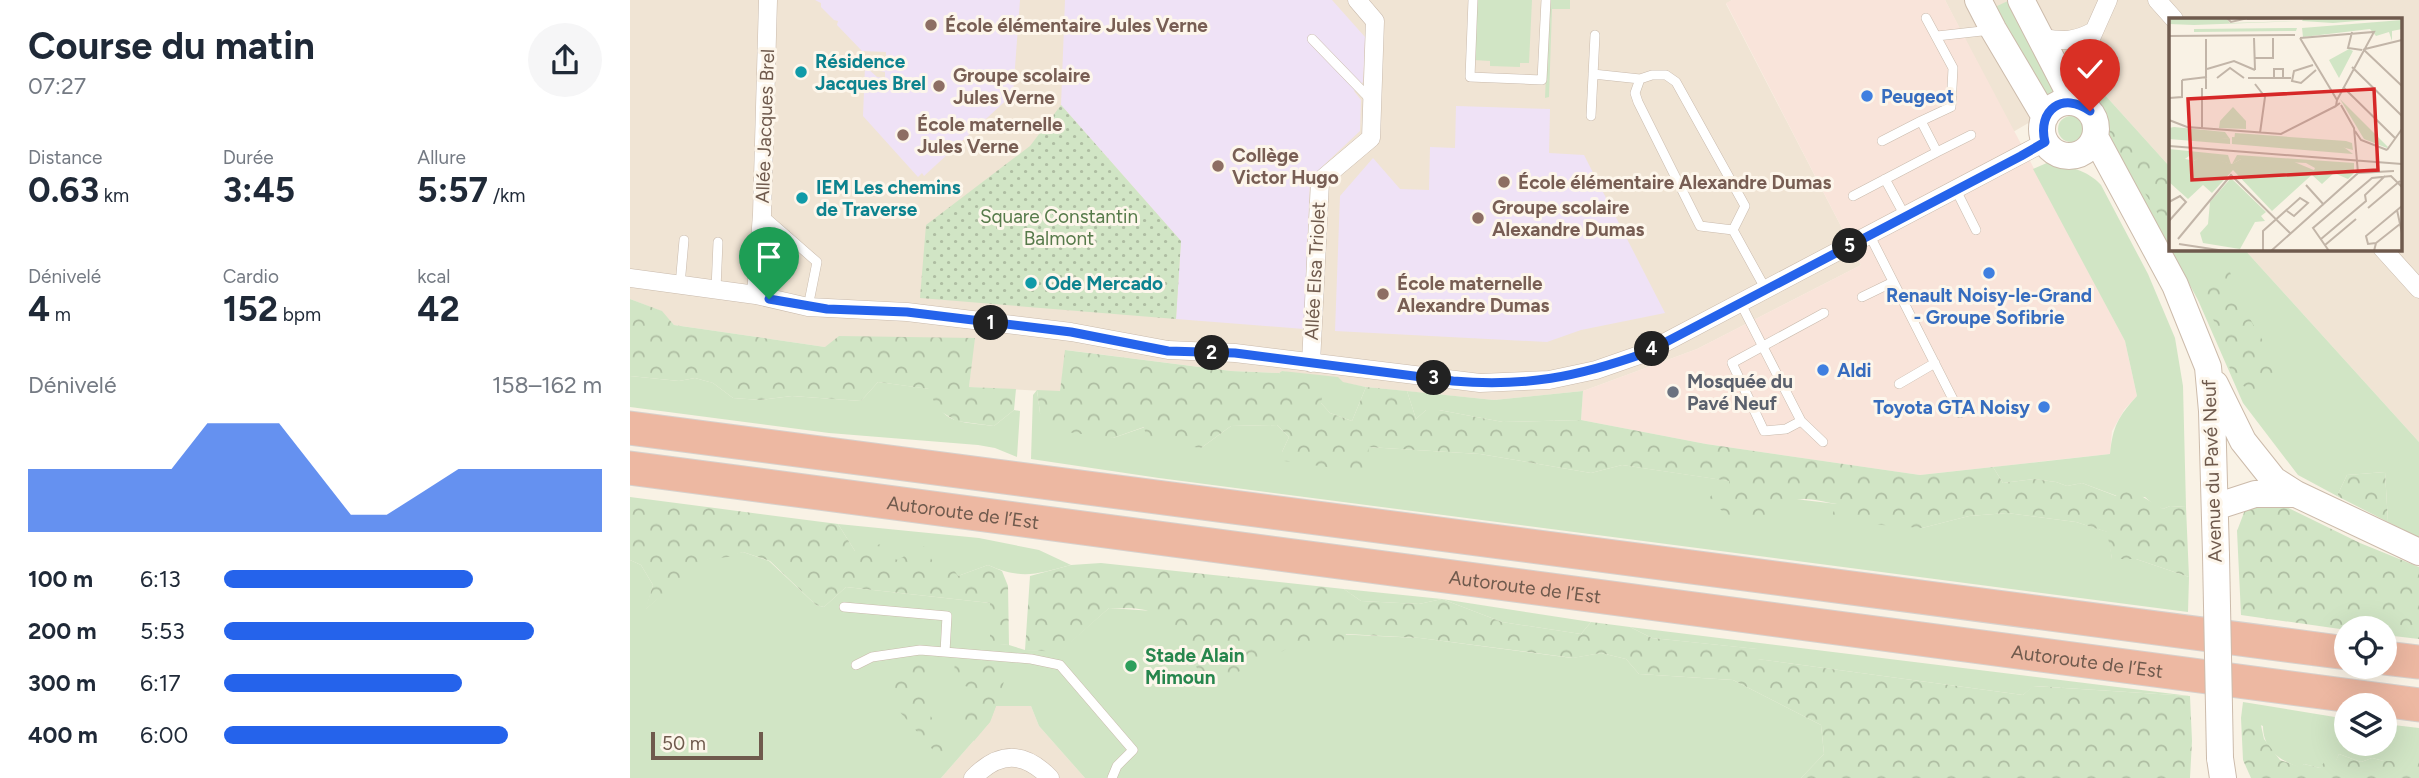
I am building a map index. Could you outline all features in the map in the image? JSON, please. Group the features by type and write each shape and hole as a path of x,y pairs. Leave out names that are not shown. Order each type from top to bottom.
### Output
{"highway":[{"name":"Autoroute de l’Est","path":"630,428 2334,651"},
{"name":"Autoroute de l’Est","path":"630,468 2419,705"},
{"path":"2397,659 2419,662"}],"main road":[{"path":"1978,0 2045,129"},
{"path":"2021,0 2068,93 2090,111 2096,123 2087,146"},
{"path":"2045,129 2054,106 2068,93"},
{"name":"Avenue du Pavé Neuf","path":"2045,129 2056,152 2066,156 2087,146 2120,184 2175,285 2208,367 2212,411 2222,768"},
{"path":"2208,367 2244,441 2274,480 2296,494 2419,551"},
{"path":"2214,501 2236,481 2248,478 2274,480"},
{"path":"2214,501 2255,494 2296,494"}],"street":[{"name":"Allée Jacques Brel","path":"756,295 762,215 768,0"},
{"name":"Allée Elsa Triolet","path":"1311,363 1320,181 1371,138 1375,21 1357,0"},
{"path":"2068,93 2108,0"},
{"path":"2157,0 2173,18"},
{"path":"2041,38 2078,40 2094,31"},
{"path":"630,278 756,295 808,307 907,312 1071,332 1168,351 1235,353 1480,383 1549,380 1597,370 1645,353 1956,190 2045,129"},
{"path":"2384,250 2419,289"},
{"path":"973,778 990,762 1012,757 1037,764 1050,778"}],"lane":[{"path":"1473,0 1469,77 1542,80 1546,0"},
{"path":"1882,141 1951,107 1953,68 1926,18"},
{"path":"1937,36 1993,29"},
{"path":"1591,116 1595,35"},
{"path":"1312,39 1373,102"},
{"path":"1593,74 1640,79 1652,75 1666,75 1676,82 1745,206 1732,230"},
{"path":"1640,79 1635,93 1638,102 1700,226 1732,230"},
{"path":"1921,121 1937,152"},
{"path":"1853,196 1971,135"},
{"path":"1885,179 1905,216"},
{"path":"1956,190 1976,230"},
{"path":"762,215 817,262 808,307"},
{"path":"1732,230 1765,288"},
{"path":"1870,236 1960,413"},
{"path":"680,285 684,240"},
{"path":"716,289 718,242"},
{"path":"1862,297 1893,282"},
{"path":"1740,302 1801,421 1823,442"},
{"path":"1801,421 1786,429 1764,431 1732,363 1824,313"},
{"path":"1899,384 1935,363"},
{"path":"844,607 947,616 945,652"},
{"path":"856,665 888,653 920,650 1031,659 1060,665 1133,750 1117,766 1112,778"}],"shaded area":[{"path":"630,0 1732,0 1726,4 1861,265 1697,349 1583,391 1494,400 1366,387 1282,371 1231,371 1066,350 1060,392 969,387 974,338 825,347 674,325 661,311 630,299"},
{"name":"Groupe scolaire Jules Verne","path":"815,0 1020,0 1013,94 924,176 922,173 918,177 863,116 865,66 877,77 885,78 885,72 880,71 880,58 886,58 886,52 862,51 837,25 838,21"},
{"name":"Collège Victor Hugo","path":"1065,0 1332,0 1365,37 1363,82 1354,91 1361,100 1360,131 1310,178 1304,329 1176,319 1181,241 1061,105"},
{"path":"1732,0 1945,0 2125,341 2137,396 2124,410 2112,431 2110,454 1920,475 1706,444 1581,420 1583,391 1697,349 1861,265 1726,3"},
{"path":"1945,0 2419,0 2419,442 2245,250 2402,250 2402,18 2169,18 2169,166 2095,84 2013,132"},
{"name":"Groupe scolaire Alexandre Dumas","path":"1456,106 1550,109 1549,153 1584,155 1665,313 1581,330 1547,342 1335,331 1340,196 1373,158 1400,189 1429,190 1430,147 1455,148"},
{"path":"995,706 1031,706 1039,726 1085,778 941,778 990,722"}],"green space":[{"path":"1475,0 1532,0 1529,63 1520,63 1520,67 1490,66 1490,61 1473,60"},
{"path":"1549,0 1570,0 1570,9 1552,9 1549,97 1545,98"},
{"path":"2015,0 2057,98 2047,104 1995,7"},
{"path":"2095,84 2169,166 2169,247 2106,131 2105,116 2086,91"},
{"name":"Square Constantin Balmont","path":"1061,105 1181,241 1176,319 920,298 926,225 1030,146"},
{"path":"2113,114 2169,178 2169,231 2106,131"},
{"path":"2071,116 2080,120 2084,129 2080,138 2071,142 2062,138 2058,129 2062,120"},
{"path":"2049,162 2084,172 2101,185 2148,274 2175,338 2183,386 2186,507 2170,506 2163,509 2145,497 2117,496 2082,483 2067,486 2034,479 2003,483 1993,467 2110,454 2118,422 2137,396 2125,341 2033,169"},
{"path":"2171,250 2245,250 2419,442 2419,538 2388,522 2385,472 2347,475 2337,496 2298,475 2243,403 2198,300"},
{"path":"2221,268 2229,269 2251,320 2281,365 2254,390 2238,384 2222,353 2223,339 2213,319 2198,300 2199,288"},
{"path":"630,299 662,311 674,325 825,347 839,336 975,338 969,387 1016,389 1014,410 994,426 956,421 937,409 929,389 878,382 861,401 792,396 761,400 733,398 713,383 695,378 679,381 630,376"},
{"path":"1065,350 1231,371 1279,373 1324,388 1321,403 1330,413 1352,421 1366,387 1407,391 1416,419 1426,410 1439,410 1503,422 1581,420 1706,444 1920,475 1993,467 2003,483 2034,479 2067,486 2082,483 2116,496 2123,485 2163,509 2170,506 2186,507 2189,577 2136,559 2112,559 2107,532 2076,522 2007,513 1969,516 1922,528 1842,522 1832,515 1837,504 1802,499 1788,504 1777,519 1732,517 1707,501 1714,492 1729,490 1729,481 1622,465 1591,473 1480,454 1368,447 1370,464 1362,472 1284,461 1282,452 1289,437 1277,425 1231,426 1201,448 1147,440 1144,427 1113,438 1051,430 1040,413 1037,390 1060,391"},
{"path":"1282,371 1338,377 1343,382 1366,387 1352,421 1330,413 1321,403 1279,373"},
{"path":"630,376 679,381 695,378 713,383 733,398 761,400 792,396 861,401 878,382 930,389 941,410 947,416 962,422 994,426 1014,410 1020,411 1017,457 995,448 978,445 829,433 630,407"},
{"path":"1037,390 1040,413 1113,438 1145,427 1201,448 1231,426 1277,425 1289,437 1282,452 1368,447 1480,454 1591,473 1622,465 1730,481 1729,490 1783,505 1795,499 1837,504 1922,528 1969,516 2007,513 2076,522 2108,532 2112,559 2136,559 2189,577 2188,612 1031,459 1033,395"},
{"path":"1407,391 1494,400 1583,391 1581,420 1503,422 1439,410 1426,410 1416,419"},
{"path":"2385,472 2388,522 2337,496 2347,475"},
{"path":"630,497 838,524 855,551 881,544 897,560 924,546 937,569 949,563 958,576 988,565 1002,571 1008,586 1009,645 990,644 990,603 846,587 824,607 816,605 770,561 743,552 709,559 683,577 645,610 653,585 641,565 630,560"},
{"path":"2266,497 2360,543 2419,567 2419,639 2397,636 2397,616 2334,616 2334,628 2241,615 2237,531 2245,510"},
{"path":"838,524 979,538 1039,550 1071,565 1020,574 988,565 958,576 855,551"},
{"name":"Stade Alain Mimoun","path":"743,552 769,561 816,605 824,607 846,587 990,603 990,643 1025,650 1060,651 1109,608 1183,613 1334,634 1420,638 1572,658 1601,653 1626,659 1639,674 1733,680 1821,725 1824,754 1801,778 1085,778 1039,726 1031,706 996,706 990,722 941,778 630,778 630,560 641,565 653,585 646,609 686,573 704,561"},
{"path":"1101,563 1344,589 1361,601 1419,604 1442,599 1502,622 1581,634 1591,622 1630,627 1652,638 1758,649 1758,659 2023,695 2033,686 2190,696 2190,778 1801,778 1824,754 1821,725 1733,680 1639,674 1626,659 1601,653 1573,658 1420,638 1346,634 1343,641 1291,646 1273,657 1212,683 1202,679 1181,639 1167,622 1148,611 1109,608 1060,652 1025,650 1030,576 1071,565"},
{"path":"1344,589 1442,599 1419,604 1361,601"},
{"path":"1442,599 1591,622 1581,634 1502,622"},
{"path":"1630,627 2190,696 2034,686 2023,695 1757,659 1757,649 1652,638"},
{"path":"956,657 1008,661 1002,690 990,722 974,741 959,721 969,687 952,683"},
{"path":"914,658 937,661 922,680 929,713 948,746 940,758 898,710 888,687 895,671"},
{"path":"2243,702 2334,717 2334,756 2338,756 2336,761 2320,768 2304,764 2301,768 2274,753 2266,742 2263,726 2241,718"},
{"path":"2241,718 2260,721 2264,739 2280,760 2300,767 2304,764 2320,768 2325,761 2336,760 2338,756 2361,762 2372,758 2384,761 2419,761 2419,778 2251,778 2243,760"},
{"path":"2397,725 2419,728 2419,761 2384,761 2372,758 2361,762 2344,756 2397,756"}],"place":[{"name":"École élémentaire Jules Verne","path":"931,25"},
{"name":"Résidence Jacques Brel","path":"801,72"},
{"name":"Groupe scolaire Jules Verne","path":"939,86"},
{"name":"Peugeot","path":"1867,96"},
{"name":"École maternelle Jules Verne","path":"903,135"},
{"name":"Collège Victor Hugo","path":"1218,166"},
{"name":"École élémentaire Alexandre Dumas","path":"1504,182"},
{"name":"IEM Les chemins de Traverse","path":"802,198"},
{"name":"Groupe scolaire Alexandre Dumas","path":"1478,218"},
{"name":"Renault Noisy-le-Grand - Groupe Sofibrie","path":"1989,273"},
{"name":"Ode Mercado","path":"1031,283"},
{"name":"École maternelle Alexandre Dumas","path":"1383,294"},
{"name":"Aldi","path":"1823,370"},
{"name":"Mosquée du Pavé Neuf","path":"1673,392"},
{"name":"Toyota GTA Noisy","path":"2044,407"},
{"name":"Stade Alain Mimoun","path":"1131,666"}],"route":[{"path":"769,299 827,309 907,312 1071,332 1168,351 1235,353 1453,381 1480,383 1549,380 1597,370 1645,353 2021,156 2045,142 2042,130 2045,117 2054,106 2071,102 2081,104 2090,111"}]}
